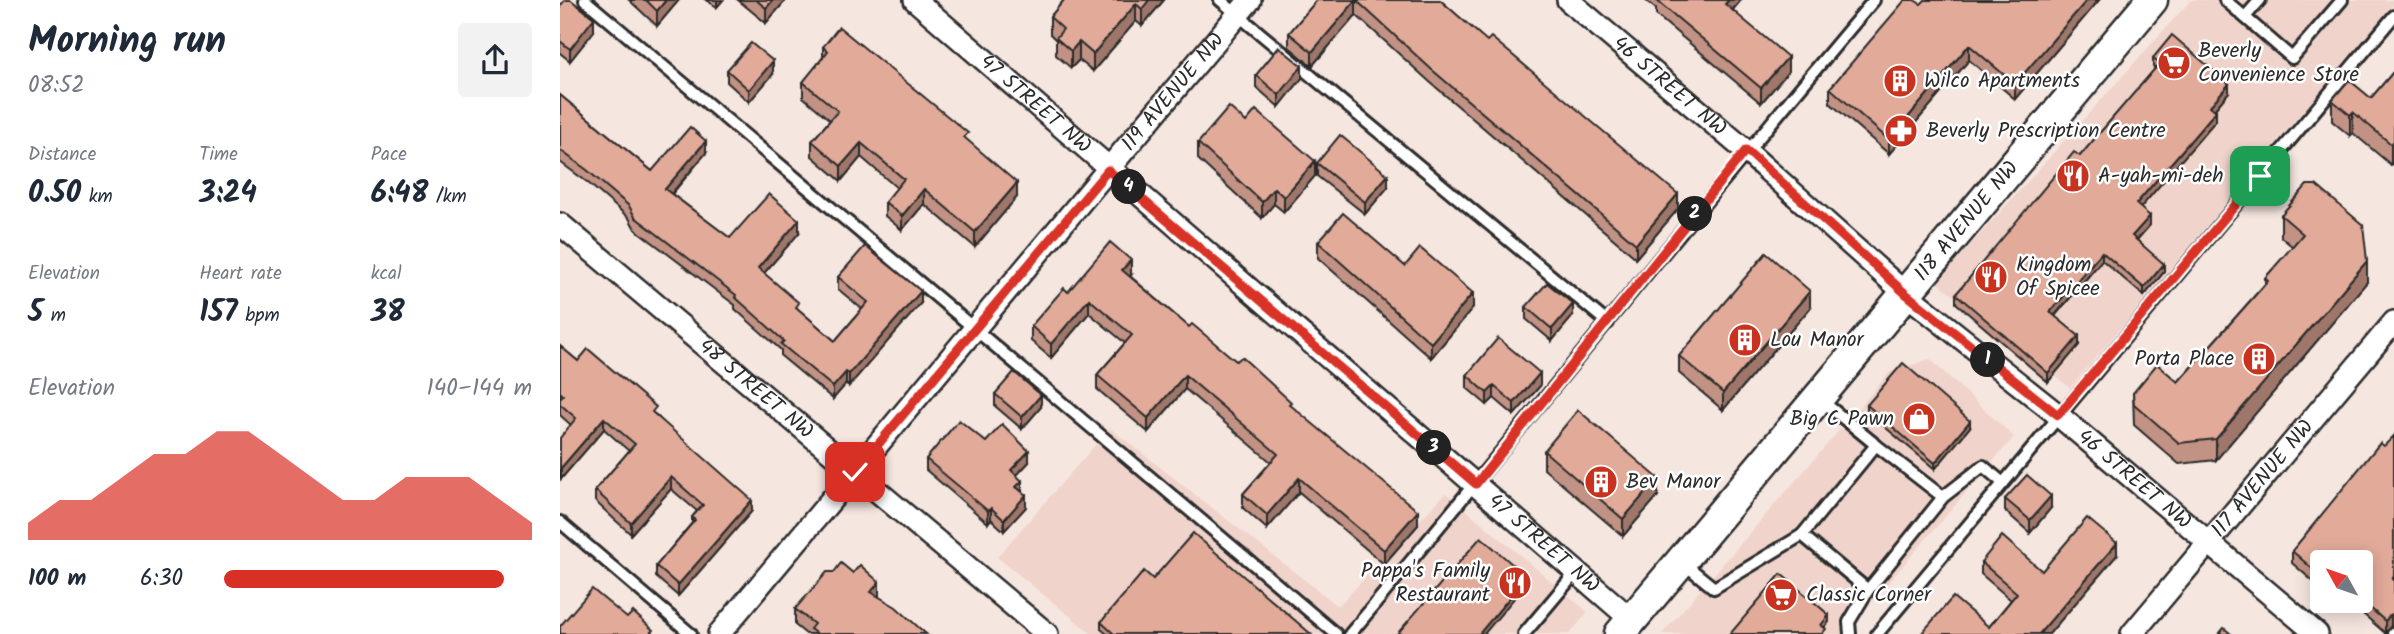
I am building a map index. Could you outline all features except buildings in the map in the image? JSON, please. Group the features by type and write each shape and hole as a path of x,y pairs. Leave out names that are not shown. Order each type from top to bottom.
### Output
{"main road":[{"name":"118 AVENUE NW","path":"1626,627 2152,0"}],"street":[{"name":"47 STREET NW","path":"915,0 1108,170 1577,571 1626,627"},
{"name":"46 STREET NW","path":"1568,0 1746,150 1906,294 2058,415 2317,634"},
{"name":"119 AVENUE NW","path":"719,634 1244,7"},
{"name":"48 STREET NW","path":"560,224 1047,634"},
{"name":"117 AVENUE NW","path":"2132,634 2207,541 2394,322"}],"lane":[{"path":"585,0 1336,634"},
{"path":"1220,0 1244,7 1608,323"},
{"path":"1350,634 1608,323 1746,150 1870,4 1856,0"},
{"path":"2225,0 2292,58 2342,0"},
{"path":"2245,17 2260,0"},
{"path":"1877,634 2394,16"},
{"path":"1819,398 1944,498"},
{"path":"1681,561 1714,588 1802,536 1876,445"},
{"path":"1850,634 1849,622 1868,590 1944,498 1983,466 2003,483"},
{"path":"560,522 691,634"},
{"path":"1802,536 1868,590"},
{"path":"1524,634 1577,571"}],"shaded area":[{"path":"2191,0 2394,0 2394,4 2070,388 1937,282"},
{"path":"1930,359 2014,437 1844,634 1662,634 1890,372"},
{"path":"1110,428 1338,606 1446,493 1588,612 1570,634 1092,634 997,557"}],"place":[{"name":"Beverly Convenience Store","path":"2174,63"},
{"name":"Wilco Apartments","path":"1900,81"},
{"name":"Beverly Prescription Centre","path":"1901,131"},
{"name":"A-yah-mi-deh","path":"2073,176"},
{"name":"Kingdom Of Spicee","path":"1991,277"},
{"name":"Lou Manor","path":"1745,340"},
{"name":"Porta Place","path":"2259,359"},
{"name":"Big C Pawn","path":"1919,419"},
{"name":"Bev Manor","path":"1601,482"},
{"name":"Pappa's Family Restaurant","path":"1515,583"},
{"name":"Classic Corner","path":"1781,595"}],"route":[{"path":"855,472 1108,170 1476,484 1746,150 1906,294 2058,415 2260,176"}]}
